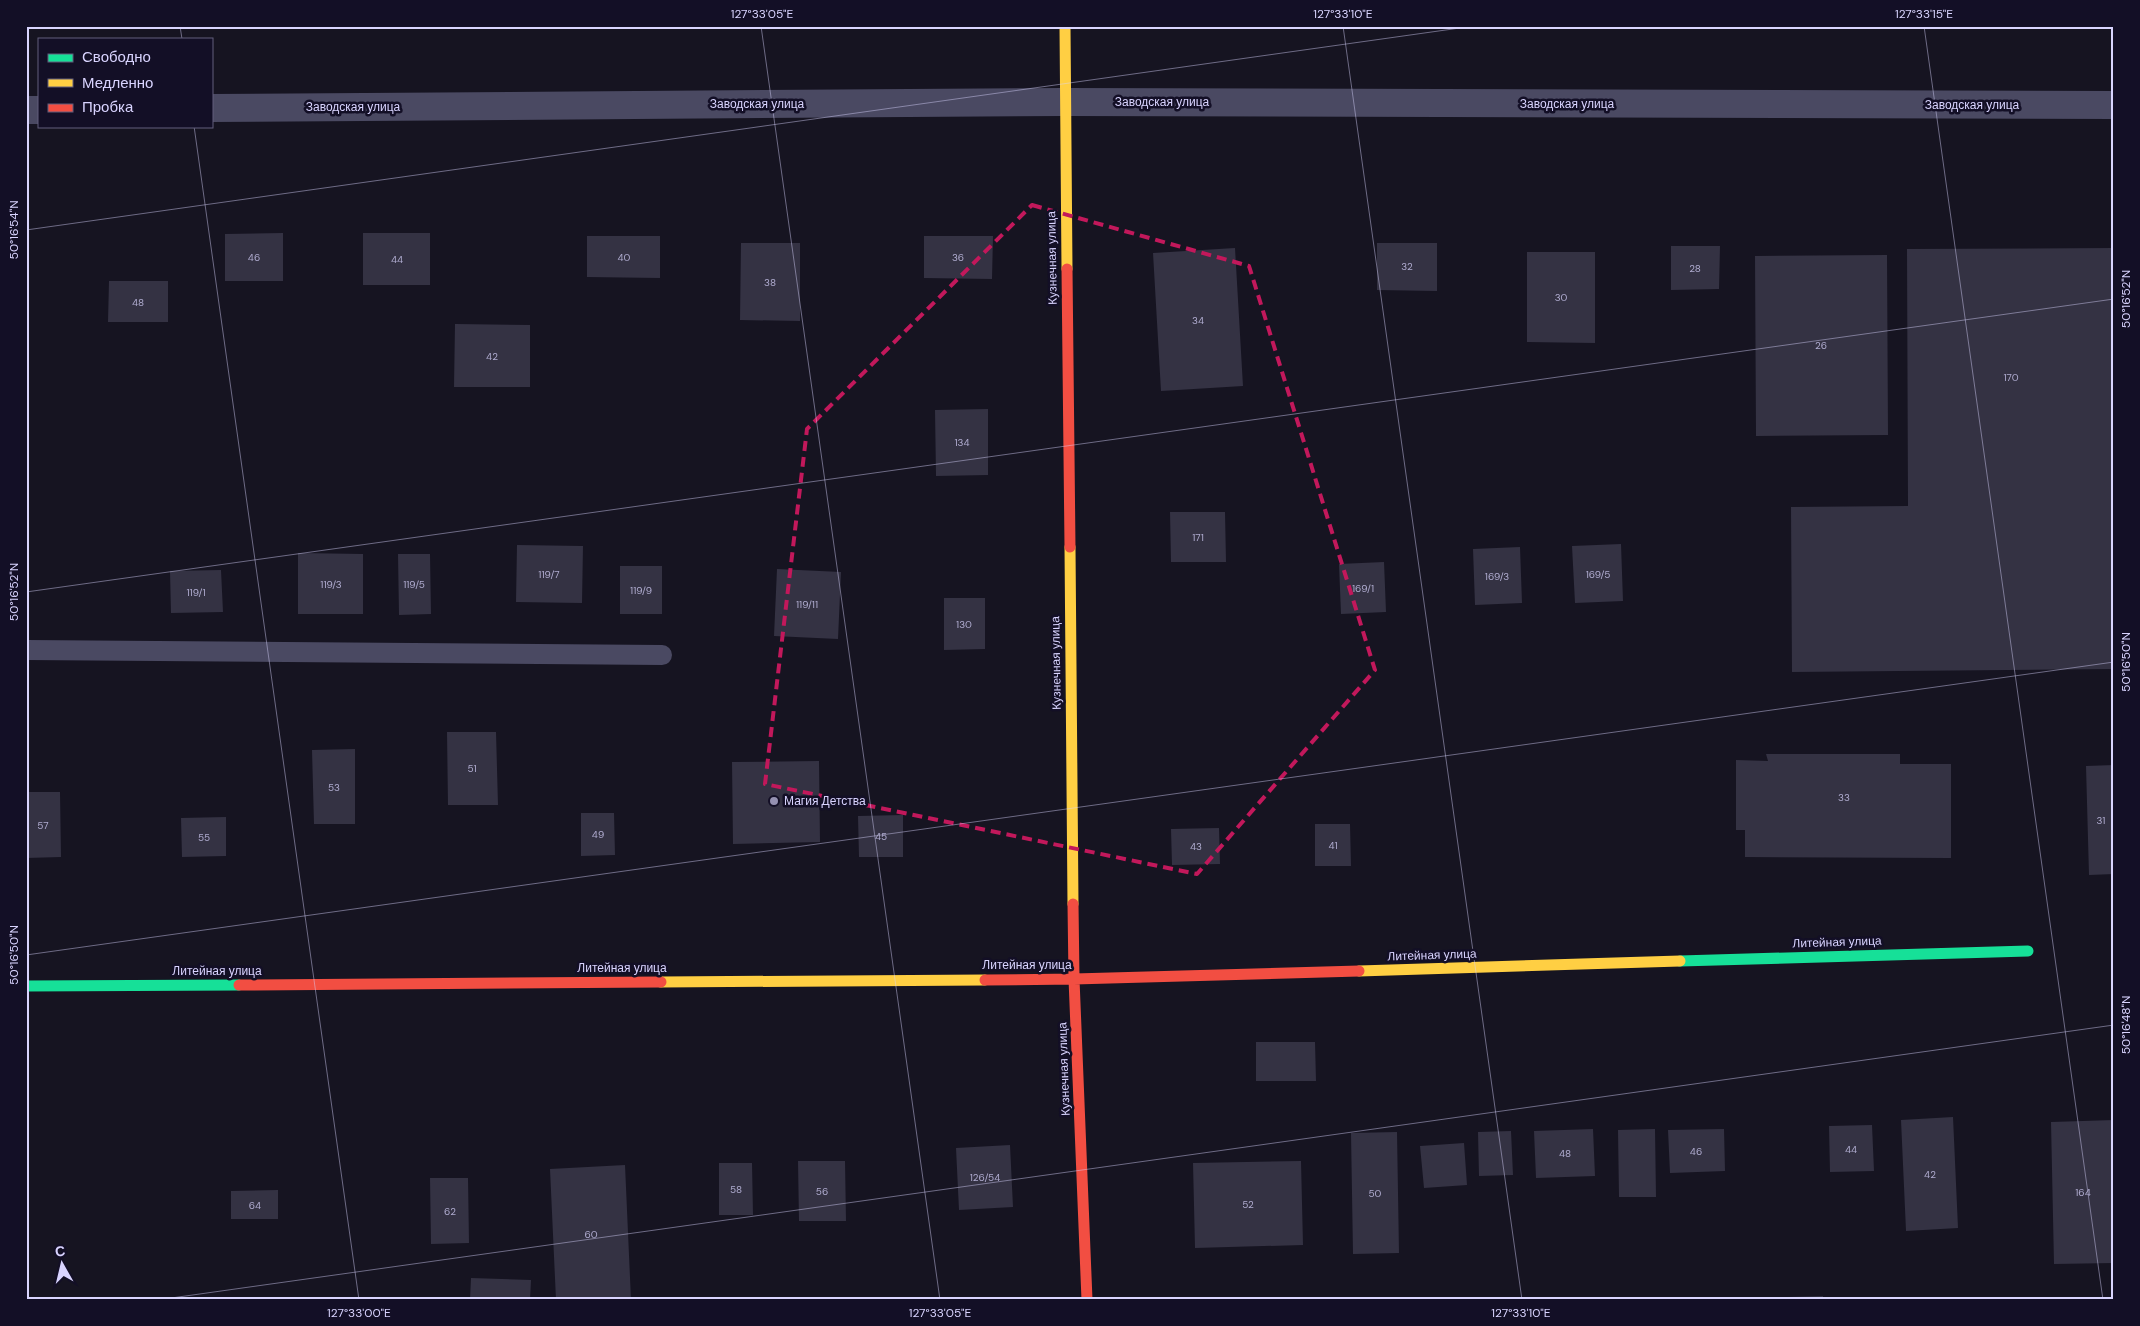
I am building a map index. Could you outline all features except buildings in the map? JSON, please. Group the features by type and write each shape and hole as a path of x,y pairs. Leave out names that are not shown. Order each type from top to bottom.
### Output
{"street":[{"name":"Кузнечная улица","path":"1065,26 1064,102 1074,979 1087,1300"},
{"name":"Заводская улица","path":"212,108 1064,102 2114,106"},
{"name":"Литейная улица","path":"26,986 1074,979 2028,951"}],"lane":[{"path":"26,650 662,655"}],"highlighted area":[{"path":"1032,205 1249,266 1375,670 1197,874 765,784 807,429"}],"traffic: fast":[{"path":"1680,961 2028,951"},
{"path":"26,986 239,985"}],"traffic: slow":[{"path":"1065,26 1067,269"},
{"path":"1070,547 1073,904"},
{"path":"1359,971 1680,961"},
{"path":"661,982 985,980"}],"traffic: jam":[{"path":"1067,269 1070,547"},
{"path":"1073,904 1074,979 1087,1300"},
{"path":"985,980 1359,971"},
{"path":"239,985 661,982"}],"place":[{"name":"Магия Детства","path":"774,801"}]}
